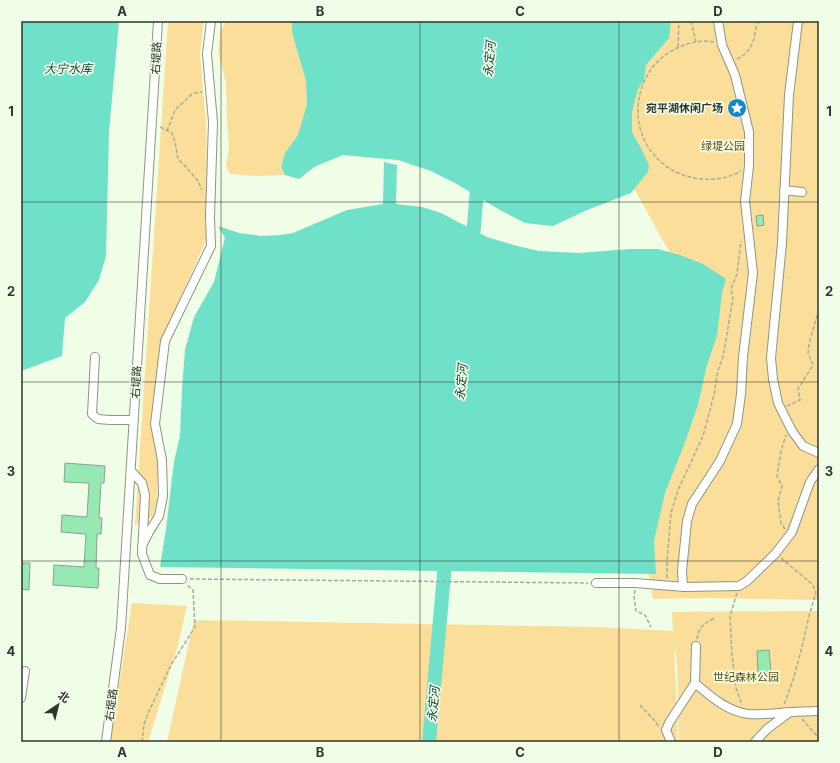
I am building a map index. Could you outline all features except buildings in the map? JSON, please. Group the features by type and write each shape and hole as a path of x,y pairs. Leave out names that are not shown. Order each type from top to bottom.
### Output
{"street":[{"name":"右堤路","path":"106,742 121,628 158,21"},
{"path":"146,532 159,516 163,496 162,460 155,424 164,341 211,246 212,122 207,54 211,21"},
{"path":"683,586 682,571 687,521 692,504 720,461 737,424 753,273 746,201 749,166 749,132 736,75 722,43 718,21"},
{"path":"798,21 789,95 782,243 772,358 773,379 778,403 792,431 803,446 819,453"},
{"path":"784,190 802,192"},
{"path":"96,357 92,414 98,418 110,420 134,420"},
{"path":"596,583 739,586 747,581 775,554 792,532 810,482 819,469"},
{"path":"130,471 142,483 145,495 146,532 142,554 150,575 160,579 182,579"},
{"path":"671,742 666,730 695,682 696,646"},
{"path":"21,698 25,671"},
{"path":"695,682 710,696 732,710 748,714 819,711"},
{"path":"755,742 767,729 789,712"}],"path":[{"path":"678,47 679,21"},
{"path":"691,21 696,42"},
{"path":"730,61 741,57 753,45 756,25 760,21"},
{"path":"722,43 710,41 696,42 678,47 664,55 644,80 638,100 638,121 644,141 656,158 672,171 692,178 712,180 733,176 749,166"},
{"path":"167,131 175,110 193,93 210,91"},
{"path":"152,126 162,128 172,133 178,159 198,181 203,191 211,195"},
{"path":"668,585 667,562 671,513 678,490 702,436 714,395 718,370 723,356 733,298 731,289 738,274 742,241"},
{"path":"780,407 786,407 800,400 798,389 813,365 808,353 809,344 819,309"},
{"path":"789,426 781,451 777,476 782,486 778,502 781,523 789,536"},
{"path":"775,554 812,584 816,592 794,677 789,712 819,738"},
{"path":"182,579 596,583"},
{"path":"142,742 144,724 150,709 171,665 195,627 193,590 182,579"},
{"path":"635,583 634,596 636,611 645,615 651,627"},
{"path":"739,586 730,616 736,688 745,713"},
{"path":"696,646 697,633 708,621 715,618"},
{"path":"640,705 655,721 662,732"}],"green space":[{"path":"168,21 204,21 200,54 206,121 206,241 161,340 152,426 158,459 157,503 152,517 135,525"},
{"path":"226,21 292,21 292,33 306,81 307,104 298,135 285,153 281,167 285,175 254,176 230,174 226,165 229,147 226,84 218,51 221,30"},
{"name":"绿堤公园","path":"637,21 819,21 819,600 707,598 653,599 635,499 697,302 626,174"},
{"path":"132,603 187,606 178,645 148,742 110,742"},
{"name":"世纪森林公园","path":"819,611 819,742 679,742 677,664 674,642 678,742 167,742 194,620 597,627 673,631 672,612"}],"water":[{"name":"大宁水库","path":"21,21 119,21 109,132 106,256 99,280 85,302 65,318 62,356 21,371"},
{"path":"292,21 671,21 669,38 646,65 644,80 638,89 632,112 632,132 649,165 648,172 631,193 587,210 553,226 525,223 431,171 398,160 343,155 314,167 299,179 285,175 281,167 285,153 298,135 307,104 306,81 292,33"},
{"path":"384,162 397,165 396,204 422,207 441,213 487,237 539,251 579,253 630,249 658,249 680,255 703,264 726,279 722,293 717,336 707,365 698,405 665,493 654,541 656,574 160,567 174,462 180,436 185,350 194,317 214,282 225,238 218,226 239,233 262,236 280,235 293,233 347,210 383,204"}],"waterway":[{"name":"永定河","path":"472,250 478,177"},
{"name":"永定河","path":"429,742 446,553"}],"place":[{"name":"宛平湖休闲广场","path":"737,108"}]}
